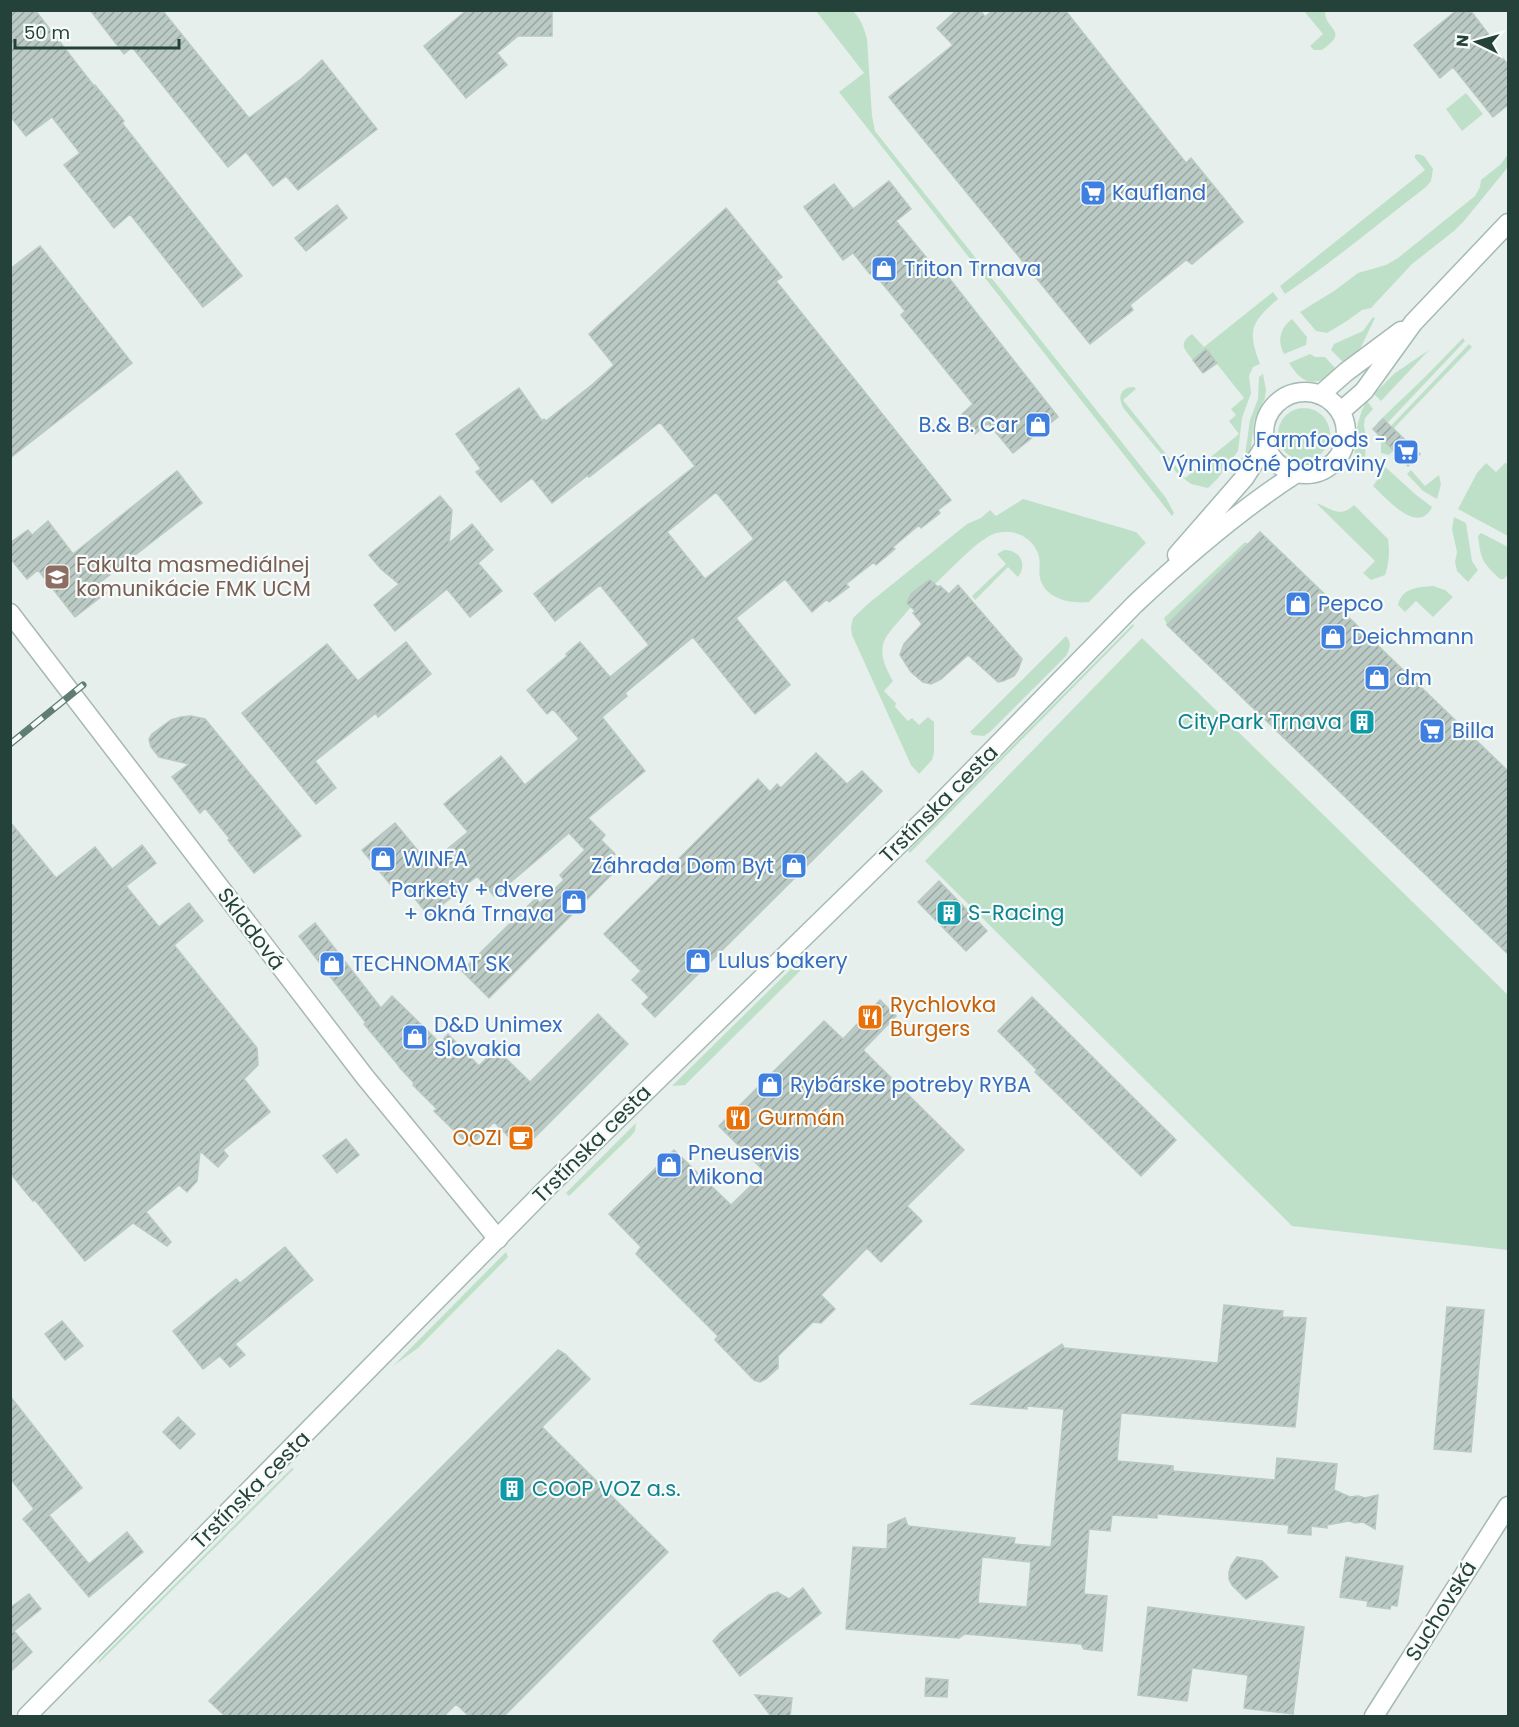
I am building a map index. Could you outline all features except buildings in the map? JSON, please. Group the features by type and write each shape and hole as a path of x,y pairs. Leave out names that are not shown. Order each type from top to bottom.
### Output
{"main road":[{"path":"1413,323 1346,372 1320,395 1328,399 1340,412 1364,391 1413,323 1509,223"},
{"name":"Trstínska cesta","path":"1163,577 1179,552 1245,477 1266,444 1265,426 1271,410 1277,403 1292,394 1301,392 1320,395"},
{"name":"Trstínska cesta","path":"27,1716 498,1239 659,1078 927,817 1163,577 1261,496 1297,473 1313,473 1331,464 1339,455 1346,433 1340,412"},
{"path":"1266,444 1277,463 1297,473"},
{"name":"Skladová","path":"10,613 365,1077 498,1239"},
{"name":"Suchovská","path":"1374,1716 1509,1506"}],"green space":[{"path":"816,11 853,11 858,17 867,39 875,131 1166,498 1174,513 1172,516 839,92 864,73"},
{"path":"1304,11 1325,11 1328,22 1334,30 1335,38 1322,50 1314,50 1310,46 1323,34"},
{"path":"1466,93 1483,114 1462,131 1446,109"},
{"path":"1418,154 1424,156 1433,169 1431,181 1426,187 1285,294 1280,286 1425,170 1415,158"},
{"path":"1508,154 1508,167 1464,221 1412,264 1371,308 1362,310 1327,333 1316,331 1300,312 1358,273 1386,265 1398,258 1475,196 1481,180 1501,164"},
{"path":"1273,292 1278,299 1262,314 1254,327 1254,343 1260,364 1253,367 1249,376 1251,393 1242,418 1238,451 1208,488 1191,484 1177,473 1124,409 1121,394 1129,387 1136,389 1123,400 1185,478 1239,434 1229,421 1236,415 1231,409 1244,398 1206,350 1193,360 1185,350 1185,341 1192,334 1204,347"},
{"path":"1373,317 1375,318 1361,347 1345,364 1331,350 1334,344 1363,331"},
{"path":"1292,319 1307,337 1306,345 1284,354 1281,335 1285,326"},
{"path":"1463,338 1465,341 1377,434 1377,423"},
{"path":"1469,344 1472,347 1394,428 1405,439 1389,455 1381,453 1381,442 1388,429"},
{"path":"1429,350 1381,401 1374,394 1395,373"},
{"path":"1310,354 1315,357 1325,357 1338,371 1317,381 1305,380 1289,363"},
{"path":"1263,374 1265,398 1254,421 1250,455 1243,467 1240,460 1245,455 1250,420 1258,399 1259,377"},
{"path":"1367,401 1373,409 1365,418 1365,460 1361,468 1355,454 1355,442 1359,419"},
{"path":"1304,408 1318,412 1326,420 1330,434 1326,448 1318,456 1304,460 1290,456 1282,448 1278,434 1282,420 1290,412"},
{"path":"1506,462 1508,536 1458,509 1477,473 1486,463 1496,472"},
{"path":"1382,464 1432,507 1426,515 1419,518 1402,512 1373,486 1380,476"},
{"path":"1411,470 1425,486 1439,475 1441,484 1437,499 1423,491 1407,474"},
{"path":"1023,499 1136,532 1146,543 1089,602 1066,601 1047,591 1040,578 1039,558 1033,544 1021,535 1007,532 993,534 986,538 935,584 930,580 911,594 911,607 884,641 882,649 886,668 893,681 884,691 896,703 895,707 908,721 912,718 919,725 928,717 934,722 932,760 919,774 911,765 852,635 853,618 967,524 981,518 990,510 996,516"},
{"path":"1316,503 1340,512 1354,505 1388,539 1389,557 1385,575 1371,580 1363,573 1375,561"},
{"path":"1454,517 1466,523 1472,561 1478,570 1468,582 1457,571 1455,562 1457,552 1452,529"},
{"path":"1481,533 1508,547 1508,574 1504,579 1500,579 1483,560 1478,536"},
{"path":"1245,542 1248,544 1167,625 1164,618"},
{"path":"1004,550 1018,555 1022,563 1021,572 1018,577 1008,567 975,600 972,596 1006,564 997,554"},
{"path":"1433,586 1445,590 1453,597 1433,617 1416,601 1405,612 1398,605 1403,595 1411,589"},
{"path":"1133,624 1134,626 910,853 908,851"},
{"path":"1066,636 1070,646 1066,656 991,731 984,736 973,735 970,732"},
{"path":"1142,638 1508,995 1508,1250 1292,1226 925,861"},
{"path":"797,963 801,970 685,1085 672,1086"},
{"path":"636,1123 635,1131 631,1136 569,1196 566,1193"},
{"path":"506,1252 508,1257 418,1348 393,1366"},
{"path":"292,1468 294,1469 98,1664 104,1655"}],"railway":[{"path":"10,744 83,685"}],"place":[{"name":"Kaufland","path":"1093,193"},
{"name":"Triton Trnava","path":"884,269"},
{"name":"B.& B. Car","path":"1038,425"},
{"name":"Farmfoods - Výnimočné potraviny","path":"1406,452"},
{"name":"Fakulta masmediálnej komunikácie FMK UCM","path":"57,577"},
{"name":"Pepco","path":"1298,604"},
{"name":"Deichmann","path":"1333,637"},
{"name":"dm","path":"1377,678"},
{"name":"CityPark Trnava","path":"1362,722"},
{"name":"Billa","path":"1432,731"},
{"name":"WINFA","path":"383,859"},
{"name":"Záhrada Dom Byt","path":"794,866"},
{"name":"Parkety + dvere + okná Trnava","path":"574,902"},
{"name":"S-Racing","path":"949,913"},
{"name":"Lulus bakery","path":"698,961"},
{"name":"TECHNOMAT SK","path":"332,964"},
{"name":"Rychlovka Burgers","path":"870,1017"},
{"name":"D&D Unimex Slovakia","path":"415,1037"},
{"name":"Rybárske potreby RYBA","path":"770,1085"},
{"name":"Gurmán","path":"738,1118"},
{"name":"OOZI","path":"521,1138"},
{"name":"Pneuservis Mikona","path":"669,1165"},
{"name":"COOP VOZ a.s.","path":"512,1489"}]}
